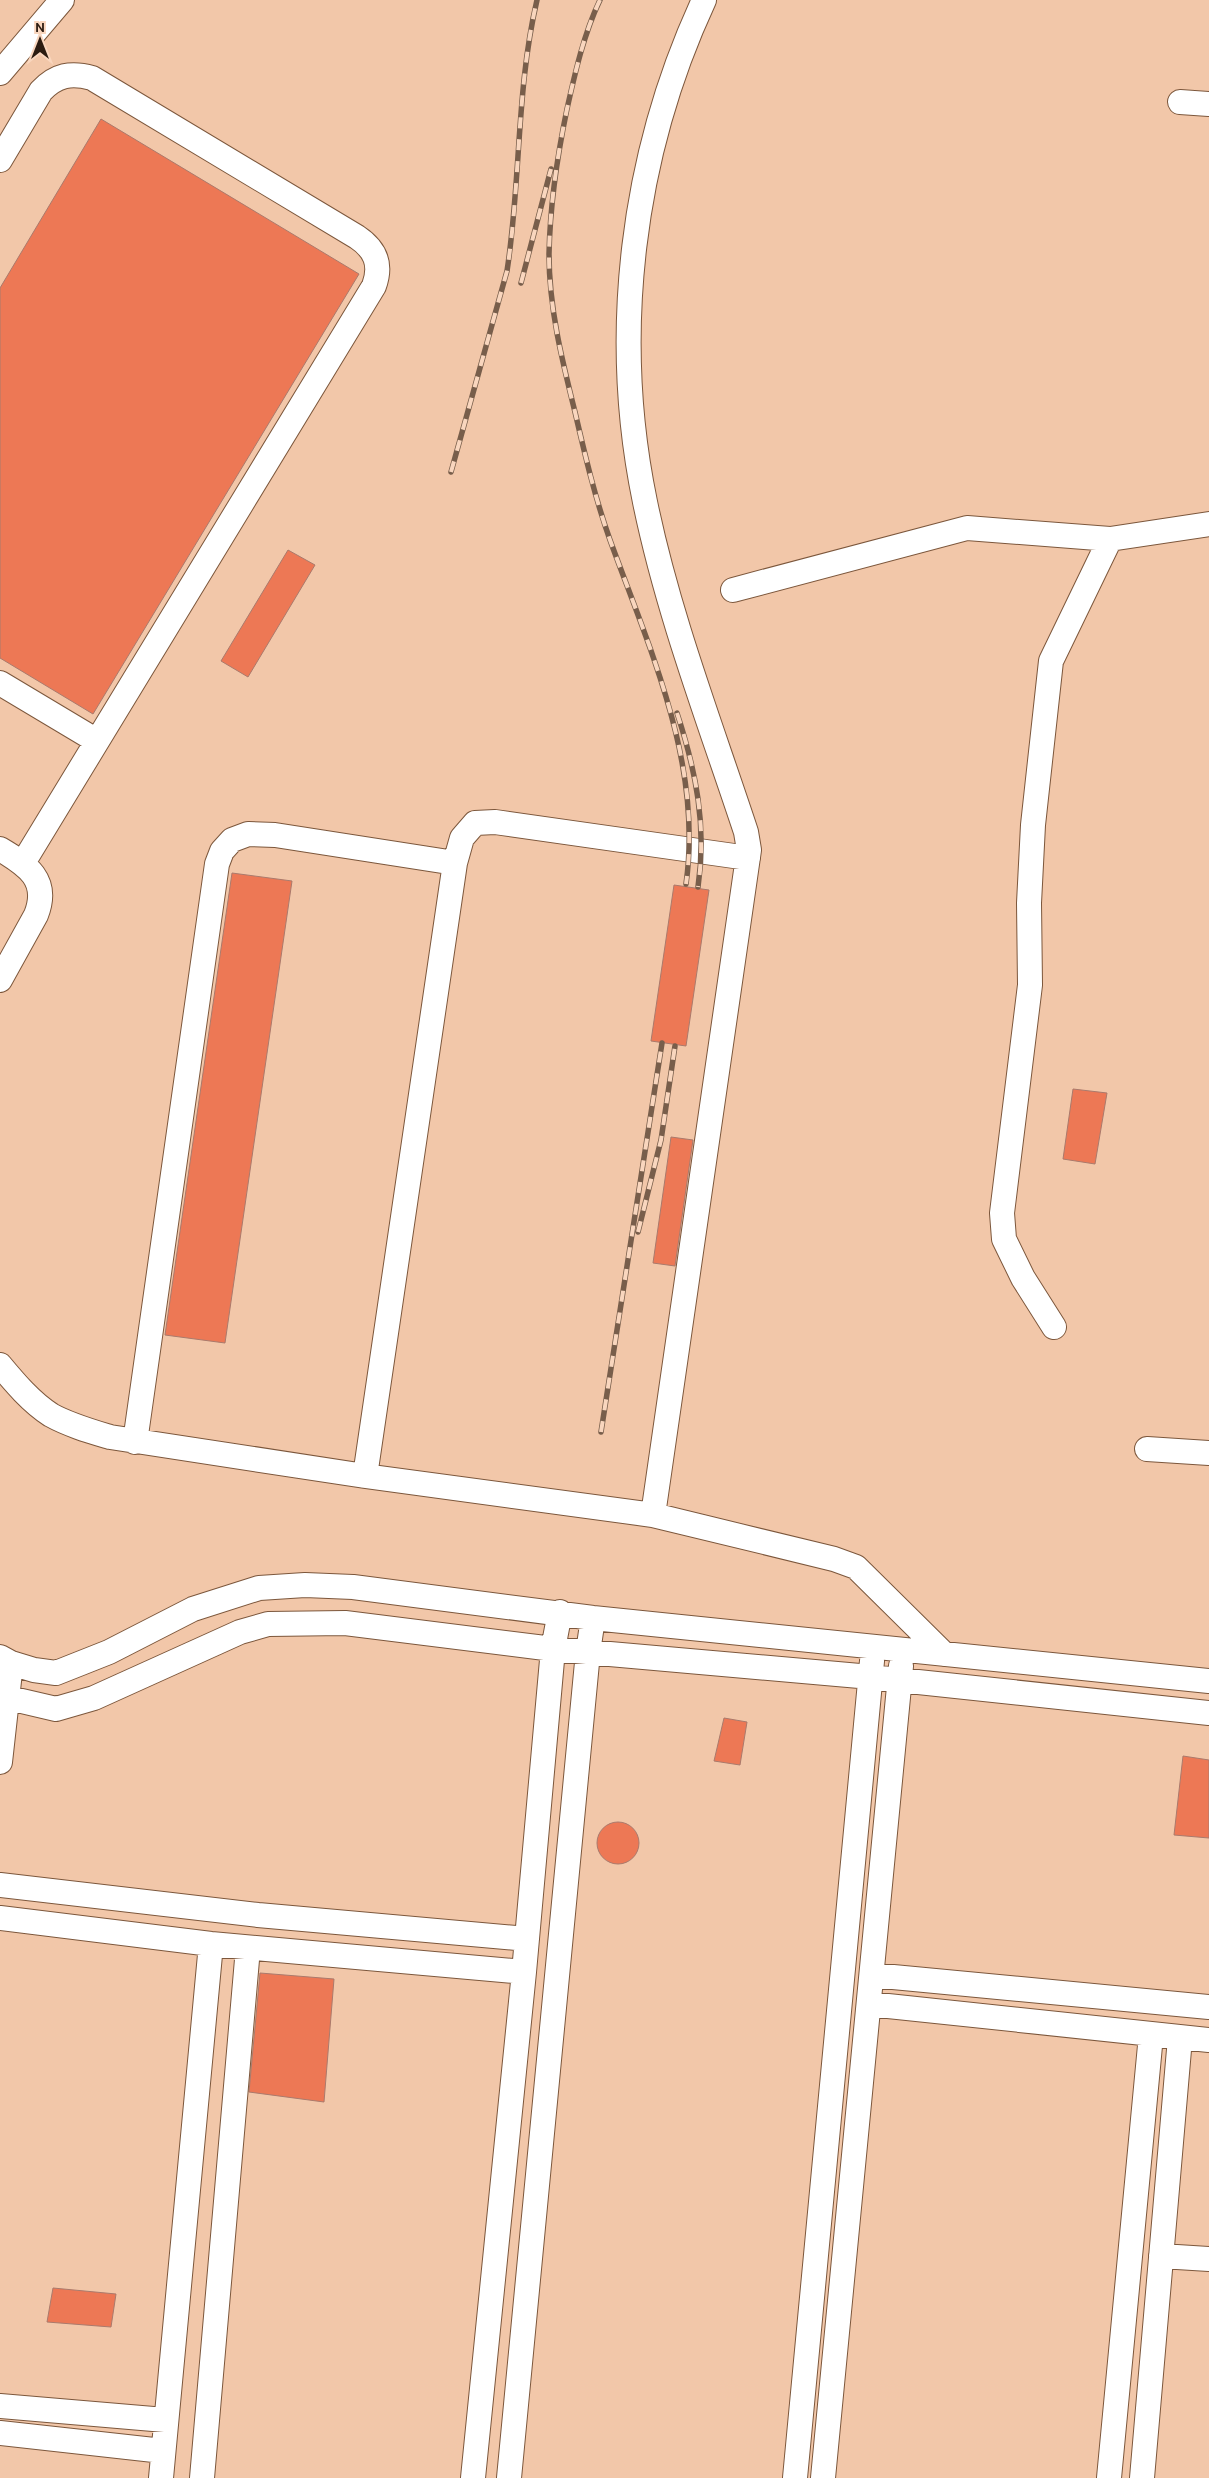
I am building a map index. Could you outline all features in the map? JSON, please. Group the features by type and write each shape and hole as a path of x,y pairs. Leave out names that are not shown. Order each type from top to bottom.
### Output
{"street":[{"path":"0,73 62,0"},
{"path":"653,1516 748,858 746,832 670,602 657,555 635,444 630,395 629,296 640,203 653,146 679,59 704,0"},
{"path":"0,160 49,83 59,77 80,74 92,78 357,237 371,247 377,260 378,269 374,286 23,863"},
{"path":"1180,102 1209,104"},
{"path":"733,590 967,528 1110,539 1209,524"},
{"path":"1054,1327 1023,1278 1004,1239 1002,1213 1030,985 1032,825 1050,661 1110,539"},
{"path":"0,683 98,741"},
{"path":"365,1476 455,863 462,838 471,825 480,822 507,823 748,858"},
{"path":"135,1442 217,864 222,851 232,840 240,836 261,834 455,863"},
{"path":"0,849 23,863 32,872 38,883 40,906 0,980"},
{"path":"0,1365 24,1393 50,1414 86,1430 135,1442 653,1516 834,1559 856,1567 944,1654"},
{"path":"1147,1449 1209,1453"},
{"path":"0,1762 5,1660 56,1673 109,1652 192,1609 259,1588 305,1585 353,1587 560,1612 593,1618 1209,1681"},
{"path":"474,2478 524,1972 553,1649 560,1612"},
{"path":"509,2478 588,1652 593,1618"},
{"path":"3,1698 56,1709 94,1698 240,1632 268,1624 318,1622 345,1623 553,1649 871,1677 900,1682 1209,1714"},
{"path":"795,2478 874,1646"},
{"path":"823,2478 902,1650"},
{"path":"0,1885 258,1915 527,1939"},
{"path":"0,1918 248,1948 524,1972"},
{"path":"161,2478 211,1944"},
{"path":"202,2478 248,1948"},
{"path":"869,2004 1207,2040 1208,2007 872,1975"},
{"path":"1151,2035 1110,2469 1142,2473 1180,2038"},
{"path":"1161,2256 1209,2259"},
{"path":"0,2406 165,2420"},
{"path":"0,2434 163,2452"}],"building":[{"path":"101,119 359,274 93,714 0,658 0,288"},
{"path":"288,550 315,565 248,677 221,661"},
{"path":"232,873 292,881 225,1343 165,1335"},
{"path":"674,885 709,890 686,1046 651,1041"},
{"path":"1073,1089 1107,1093 1095,1164 1063,1159"},
{"path":"671,1137 693,1140 675,1266 653,1263"},
{"path":"724,1718 747,1722 740,1765 714,1761"},
{"path":"1183,1756 1209,1760 1209,1838 1174,1835"},
{"path":"618,1822 633,1828 639,1843 633,1858 618,1864 603,1858 597,1843 603,1828"},
{"path":"260,1973 334,1979 324,2102 249,2092"},
{"path":"53,2288 116,2294 111,2327 47,2322"}],"railway":[{"path":"451,472 507,271 515,203 525,67 537,0"},
{"path":"600,0 580,53 560,145 552,199 549,254 551,294 561,353 595,492 610,540 656,666 680,751 687,795 689,839 686,884"},
{"path":"521,283 551,169"},
{"path":"677,713 690,756 698,799 701,842 698,887"},
{"path":"601,1432 662,1043"},
{"path":"638,1232 661,1140 675,1046"}]}
